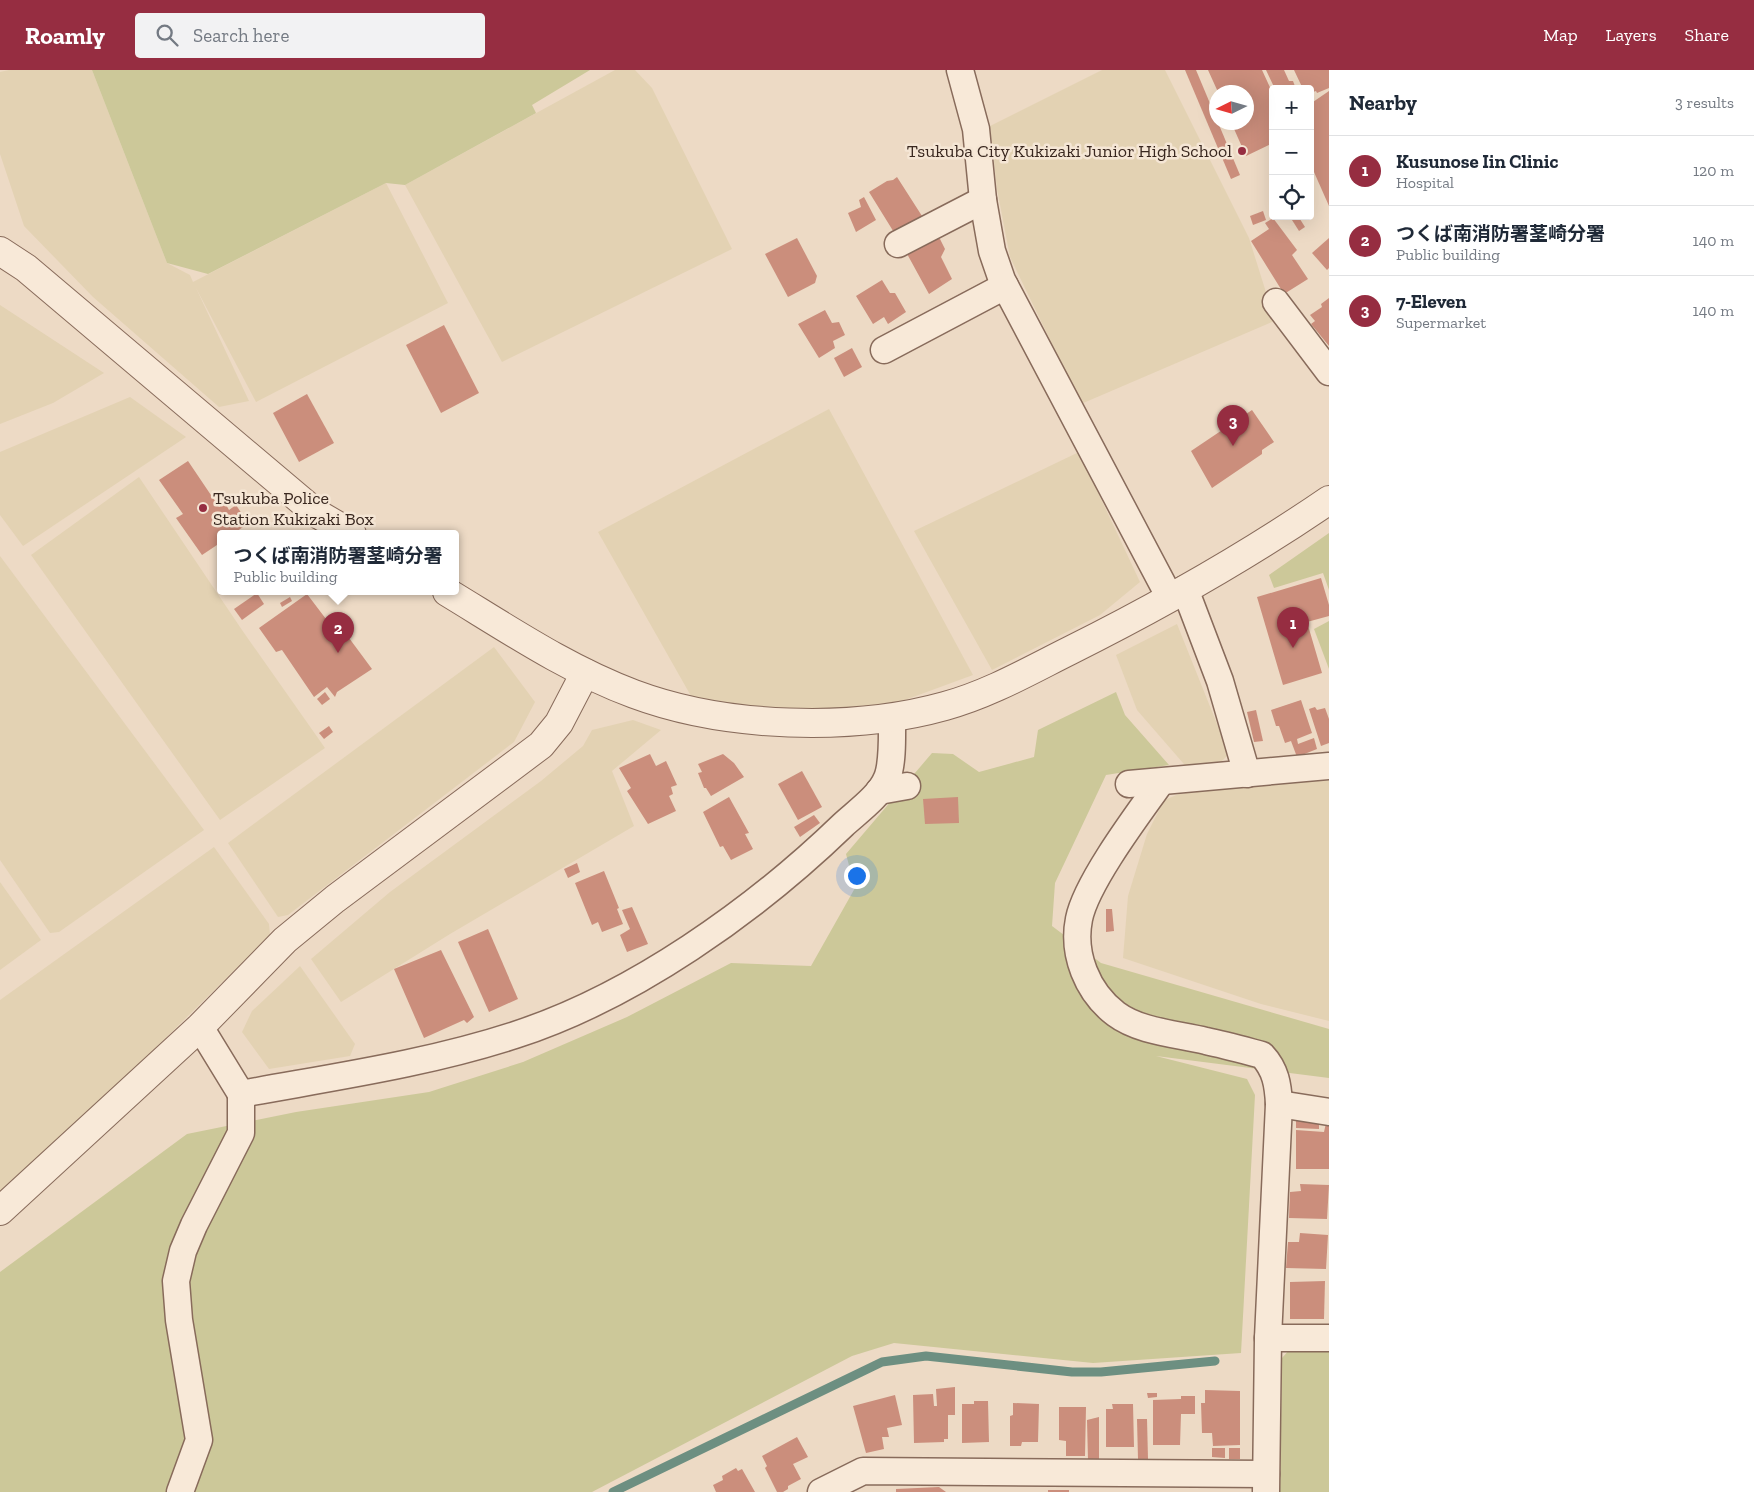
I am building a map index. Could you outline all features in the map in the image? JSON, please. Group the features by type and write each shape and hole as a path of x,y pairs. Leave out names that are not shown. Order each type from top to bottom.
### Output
{"street":[{"path":"960,70 976,129 983,200 992,251 1005,286 1178,593 1220,682 1247,774"},
{"path":"898,244 983,200"},
{"path":"0,251 26,268 316,513 345,530"},
{"path":"884,350 1005,286"},
{"path":"1276,302 1329,372"},
{"path":"452,595 585,673 636,695 737,718 775,723 892,718 946,706 992,689 1178,593 1276,536 1329,500"},
{"path":"0,1211 200,1027 286,940 335,898 541,745 559,724 585,673"},
{"path":"241,1094 444,1056 516,1035 572,1013 629,984 754,904 818,849 879,791 888,778 892,718"},
{"path":"1129,784 1329,766"},
{"path":"821,1492 863,1471 960,1482 1266,1483 1268,1338 1280,1104 1278,1082 1271,1064 1262,1055 1146,1028 1116,1014 1096,994 1083,971 1077,945 1079,918 1086,900 1100,874 1160,782"},
{"path":"879,791 907,786"},
{"path":"180,1492 199,1440 180,1320 176,1281 183,1252 194,1225 241,1133 241,1094 200,1027"},
{"path":"1280,1104 1329,1112"},
{"path":"1268,1338 1329,1338"}],"shaded area":[{"path":"9,70 92,70 167,263 190,275 193,282 386,183 448,303 256,402 196,288 249,401 219,407 93,297 24,226 0,154 0,72"},
{"path":"92,70 590,70 532,105 536,113 405,185 386,183 208,274 167,263"},
{"path":"615,70 635,70 652,88 732,249 502,362 405,185"},
{"path":"1102,70 1165,70 1249,238 1270,305 1279,319 1081,404 1010,257 997,189 990,126"},
{"path":"0,305 104,373 53,403 0,424"},
{"path":"130,397 186,437 23,546 0,515 0,452"},
{"path":"829,409 973,675 894,704 824,709 752,707 691,696 598,532"},
{"path":"1079,452 1140,582 1100,615 992,670 914,531"},
{"path":"139,477 217,595 325,748 220,820 31,555"},
{"path":"1329,533 1329,590 1323,573 1274,588 1269,575"},
{"path":"0,556 204,830 59,932 50,933 0,860"},
{"path":"1329,621 1329,669 1314,629"},
{"path":"1177,624 1229,754 1216,767 1190,771 1137,710 1116,655"},
{"path":"494,647 535,702 514,742 288,915 278,917 228,843"},
{"path":"1116,692 1125,715 1169,765 1106,775 1055,883 1052,926 1101,963 1329,1029 1329,1078 1156,1056 1247,1079 1255,1095 1241,1353 1093,1363 894,1343 852,1356 592,1492 0,1492 0,1272 187,1134 296,1112 429,1092 523,1062 627,1017 731,963 811,966 855,888 846,854 932,753 953,754 979,772 1034,757 1038,730"},
{"path":"633,720 661,730 612,771 634,826 450,934 341,1002 311,959 390,892 541,781 583,746 592,730"},
{"path":"1329,778 1329,1021 1261,1004 1123,958 1128,896 1147,834 1164,800 1179,794"},
{"path":"214,847 269,924 270,935 114,1089 0,1191 0,1000"},
{"path":"0,882 41,940 0,970"},
{"path":"300,966 355,1044 350,1056 269,1069 242,1032 252,1011"},
{"path":"1290,1349 1329,1350 1329,1492 1280,1492 1282,1358"}],"building":[{"path":"1185,70 1196,70 1209,101 1209,127"},
{"path":"1208,70 1262,70 1269,85 1269,145 1246,156 1235,130 1254,130 1254,85 1215,85"},
{"path":"1266,70 1284,70 1289,81 1293,81 1294,85 1273,85"},
{"path":"1294,70 1329,70 1329,88 1317,93 1314,92 1314,85 1301,85"},
{"path":"1329,91 1329,206 1314,172 1314,101"},
{"path":"1210,130 1221,130 1240,175 1231,179"},
{"path":"897,177 922,216 895,234 869,192"},
{"path":"864,197 876,220 856,232 848,213 861,207 859,200"},
{"path":"1263,211 1266,220 1253,225 1250,216"},
{"path":"1274,220 1297,250 1292,255 1308,279 1284,294 1251,241 1269,229 1265,223"},
{"path":"1292,220 1301,220 1305,227 1299,231"},
{"path":"797,238 817,276 815,283 788,297 765,254"},
{"path":"935,238 940,239 945,249 941,257 952,279 929,294 906,252"},
{"path":"1329,238 1329,268 1327,270 1312,253"},
{"path":"882,280 890,293 895,293 906,312 888,324 884,317 873,324 856,296"},
{"path":"1329,298 1329,346 1311,324 1315,321 1310,315 1322,307 1321,304"},
{"path":"825,310 832,323 839,322 845,335 833,341 835,348 819,358 798,324"},
{"path":"444,325 479,393 441,413 406,345"},
{"path":"852,348 862,367 844,377 834,358"},
{"path":"307,394 334,443 299,462 273,413"},
{"path":"1252,410 1274,442 1262,450 1262,454 1212,488 1191,451"},
{"name":"Tsukuba Police Station Kukizaki Box","path":"188,461 219,507 225,503 229,510 236,505 244,517 238,521 243,527 239,530 217,530 217,545 202,555 176,518 183,514 159,480"},
{"path":"1321,578 1329,605 1329,616 1307,622 1322,673 1283,685 1257,597"},
{"path":"254,595 258,595 264,604 242,620 234,609"},
{"path":"308,595 329,623 335,619 372,669 337,692 335,697 327,687 314,697 282,650 276,652 259,628"},
{"path":"290,597 292,601 282,607 280,603"},
{"path":"325,692 330,699 322,705 317,699"},
{"path":"1301,700 1312,733 1297,739 1298,744 1314,738 1317,749 1297,757 1291,741 1285,743 1279,726 1276,726 1271,710"},
{"path":"1315,707 1317,710 1325,708 1329,719 1329,743 1321,746 1309,709"},
{"path":"1256,710 1263,741 1254,742 1247,712"},
{"path":"329,726 333,732 324,739 319,733"},
{"path":"650,754 656,766 666,761 677,785 671,787 673,794 669,796 676,811 648,824 627,791 631,788 619,768"},
{"path":"723,754 734,763 744,777 711,796 706,788 704,788 698,773 702,772 698,764"},
{"path":"802,771 822,807 798,820 778,784"},
{"path":"729,797 749,833 745,834 753,849 731,860 723,846 720,847 703,812"},
{"path":"958,797 959,823 925,824 923,799"},
{"path":"814,815 820,823 800,837 794,827"},
{"path":"577,863 580,872 568,878 564,869"},
{"path":"604,871 619,908 617,909 623,924 602,932 598,922 592,925 575,883"},
{"path":"632,907 648,944 627,952 620,935 630,929 622,910"},
{"path":"1106,909 1112,909 1114,931 1106,932"},
{"path":"488,929 518,999 489,1012 458,942"},
{"path":"441,950 474,1017 467,1023 464,1020 424,1038 394,969"},
{"path":"1296,1120 1319,1122 1319,1129 1296,1128"},
{"path":"1326,1123 1329,1124 1329,1169 1296,1169 1296,1130 1324,1132"},
{"path":"1300,1184 1329,1185 1327,1219 1289,1218 1290,1192 1301,1191"},
{"path":"1300,1233 1328,1235 1326,1269 1286,1268 1288,1242 1299,1242"},
{"path":"1325,1281 1324,1319 1290,1319 1290,1282"},
{"path":"955,1387 955,1415 948,1415 948,1439 944,1439 944,1442 914,1443 913,1395 933,1394 934,1406 937,1406 936,1389"},
{"path":"1205,1390 1240,1391 1240,1445 1213,1446 1212,1433 1202,1433 1201,1403 1205,1403"},
{"path":"1147,1393 1157,1393 1157,1397 1148,1398"},
{"path":"895,1395 902,1425 887,1428 889,1437 882,1437 884,1449 866,1453 853,1406"},
{"path":"1181,1396 1195,1396 1195,1414 1181,1414 1180,1445 1153,1445 1153,1400 1181,1399"},
{"path":"974,1401 988,1401 989,1442 962,1443 962,1404 974,1404"},
{"path":"1013,1403 1039,1404 1038,1442 1022,1442 1021,1446 1010,1446 1010,1416 1013,1415"},
{"path":"1112,1404 1133,1404 1134,1447 1106,1447 1106,1409 1113,1409"},
{"path":"1059,1407 1086,1407 1085,1456 1066,1456 1066,1441 1059,1440"},
{"path":"1099,1417 1099,1459 1088,1460 1087,1420"},
{"path":"1137,1419 1147,1419 1148,1459 1138,1459"},
{"path":"797,1437 808,1457 793,1464 801,1479 788,1486 788,1489 783,1492 777,1492 765,1468 767,1466 762,1456"},
{"path":"1212,1448 1225,1448 1225,1458 1212,1457"},
{"path":"1229,1448 1240,1448 1240,1459 1229,1459"},
{"path":"736,1468 738,1471 742,1469 755,1492 716,1492 713,1485 723,1480 722,1476"},
{"path":"939,1487 946,1492 896,1492 896,1489"},
{"path":"1048,1490 1069,1490 1069,1492 1048,1492"}],"waterway":[{"path":"613,1492 882,1362 926,1356 1072,1372 1101,1372 1215,1361"}],"place":[{"name":"Tsukuba City Kukizaki Junior High School","path":"1242,151"},
{"name":"7-Eleven","path":"1233,446"},
{"name":"Tsukuba Police Station Kukizaki Box","path":"203,508"},
{"name":"Kusunose Iin Clinic","path":"1293,648"},
{"name":"つくば南消防署茎崎分署","path":"338,653"}]}
